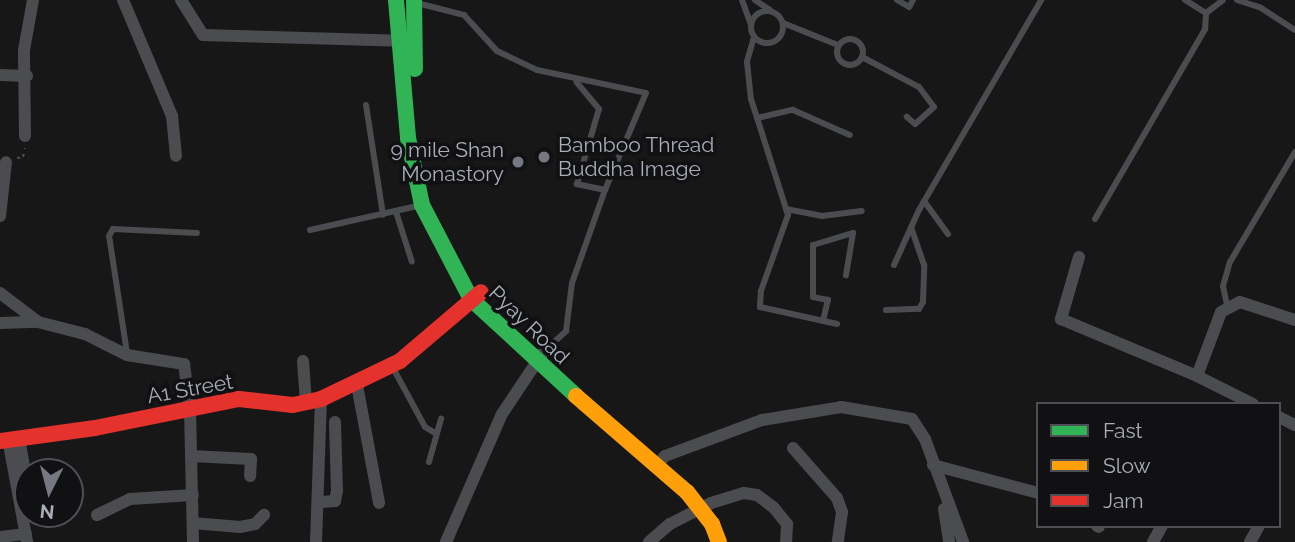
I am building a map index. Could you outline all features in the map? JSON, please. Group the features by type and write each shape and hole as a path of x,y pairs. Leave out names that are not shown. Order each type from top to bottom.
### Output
{"main road":[{"name":"Pyay Road","path":"396,0 408,138 422,205 476,296 540,356 661,461 706,506 731,542"},
{"name":"Pyay Road","path":"414,1 420,136 434,201 476,296"},
{"name":"A1 Street","path":"9,439 239,399 314,401 356,385 391,366 476,296"},
{"name":"Pyay Road","path":"706,506 719,542"}],"street":[{"path":"25,136 27,76 24,50 33,0"},
{"path":"123,0 172,116 176,156"},
{"path":"181,0 199,32 214,36 400,41"},
{"path":"0,75 27,76"},
{"path":"0,216 6,162"},
{"path":"1079,257 1061,318 1197,376 1249,402"},
{"path":"0,293 38,322"},
{"path":"1197,376 1227,305 1240,302 1295,320"},
{"path":"0,323 38,322 85,334 127,355 183,363 190,409 193,542"},
{"path":"446,542 502,414 540,356"},
{"path":"303,361 314,401 321,502 316,542"},
{"path":"356,385 379,503"},
{"path":"661,461 762,420 841,407 912,419 925,439 941,491 963,542"},
{"path":"321,502 335,500 337,491 335,422"},
{"path":"9,439 16,458"},
{"path":"0,537 26,538 9,439"},
{"path":"793,448 837,498 842,512 838,542"},
{"path":"191,456 251,459 250,476"},
{"path":"933,465 1036,492"},
{"path":"941,491 949,542"},
{"path":"649,542 706,506 744,493 757,495 787,524 786,542"},
{"path":"97,515 131,499 193,495"},
{"path":"193,523 240,527 255,524 264,515"}],"lane":[{"path":"743,0 754,37 747,62 757,118 786,209 760,307 837,324"},
{"path":"755,0 775,13 783,23 838,46"},
{"path":"897,0 909,7 913,0"},
{"path":"894,265 924,201 1041,0"},
{"path":"1185,0 1206,13"},
{"path":"1095,219 1205,29 1206,13 1223,0"},
{"path":"1237,0 1261,8 1295,30"},
{"path":"414,1 464,15 497,51 537,70 646,93 605,190 572,283 566,331 540,356"},
{"path":"751,25 762,12 775,13"},
{"path":"754,37 772,43 781,35 783,23"},
{"path":"862,57 855,64 844,64 837,56 838,46 846,39 855,40 862,57 919,87 934,107 915,124 907,117"},
{"path":"572,78 593,98 599,109 577,184 605,190"},
{"path":"366,106 383,215"},
{"path":"757,118 793,110 850,135"},
{"path":"1227,305 1223,286 1230,262 1295,152"},
{"path":"924,201 948,234"},
{"path":"310,230 422,205"},
{"path":"786,209 822,216 862,211"},
{"path":"396,212 412,262"},
{"path":"886,310 919,309 923,302 924,265 911,227"},
{"path":"127,355 109,236 113,229 197,233"},
{"path":"822,321 828,300 813,297 813,245 853,233 846,275"},
{"path":"391,366 425,427 435,433"},
{"path":"429,462 441,419"}],"path":[{"path":"6,162 23,157 25,136"}],"traffic: fast":[{"path":"396,0 408,138 422,205 471,299 576,396"},
{"path":"414,0 415,69"}],"traffic: slow":[{"path":"576,396 687,492 712,524 719,542"}],"traffic: jam":[{"path":"0,441 95,428 239,399 293,405 321,399 400,361 481,292"}],"place":[{"name":"Bamboo Thread Buddha Image","path":"544,157"},
{"name":"9 mile Shan Monastory","path":"518,162"}]}
